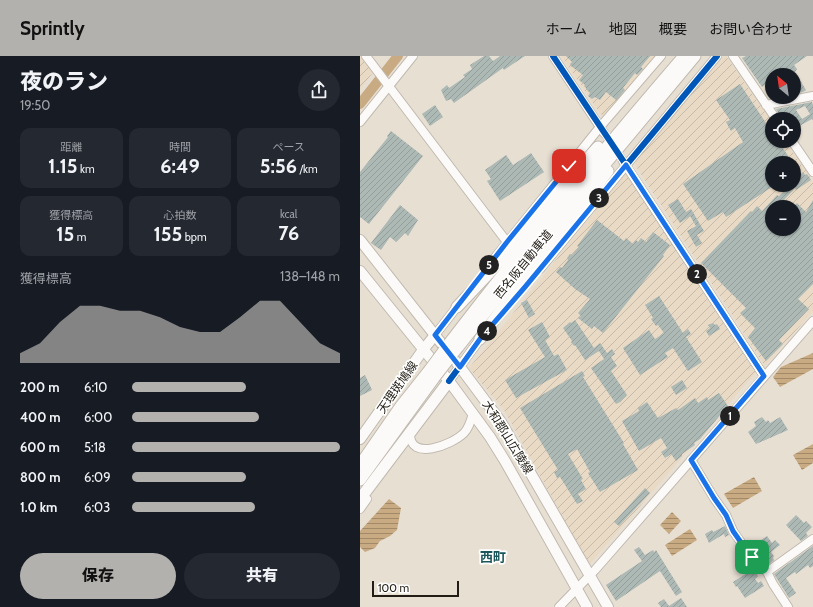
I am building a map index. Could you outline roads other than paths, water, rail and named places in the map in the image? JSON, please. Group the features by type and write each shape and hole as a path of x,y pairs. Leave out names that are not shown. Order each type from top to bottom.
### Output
{"highway":[{"path":"457,307 509,252 573,174 683,56"},
{"name":"西名阪自動車道","path":"360,480 497,280 683,56"},
{"name":"西名阪自動車道","path":"454,344 695,56"},
{"path":"480,339 579,210 659,98"},
{"name":"西名阪自動車道","path":"360,465 401,406 431,375"},
{"path":"364,499 410,433 449,381"},
{"path":"360,459 401,406"}],"main road":[{"name":"大和郡山広陵線","path":"360,240 460,367 501,422 608,607"},
{"name":"大和郡山広陵線","path":"360,271 449,381 490,437 587,607"},
{"name":"天理斑鳩線","path":"360,439 435,335"}],"street":[{"path":"366,56 507,242"},
{"path":"360,122 388,85 413,56"},
{"path":"553,56 602,130"},
{"path":"435,335 507,242 602,130 661,56"},
{"path":"449,381 480,339 525,287 624,162 717,56"},
{"path":"733,56 765,103"},
{"path":"801,98 813,96"},
{"path":"766,104 771,112"},
{"path":"797,148 813,172"},
{"path":"624,162 764,376"},
{"path":"559,607 813,321"},
{"path":"410,433 410,439 414,446 419,448 436,447 452,442 465,432 469,426 473,413"},
{"path":"691,460 726,515 733,531 747,551 767,572 788,607"},
{"path":"360,509 364,499"},
{"path":"767,572 813,538"}],"waterway":[{"path":"360,104 398,56"}],"tunnel":[{"path":"604,133 623,160"}],"district":[{"name":"西町","path":"493,557"}]}
